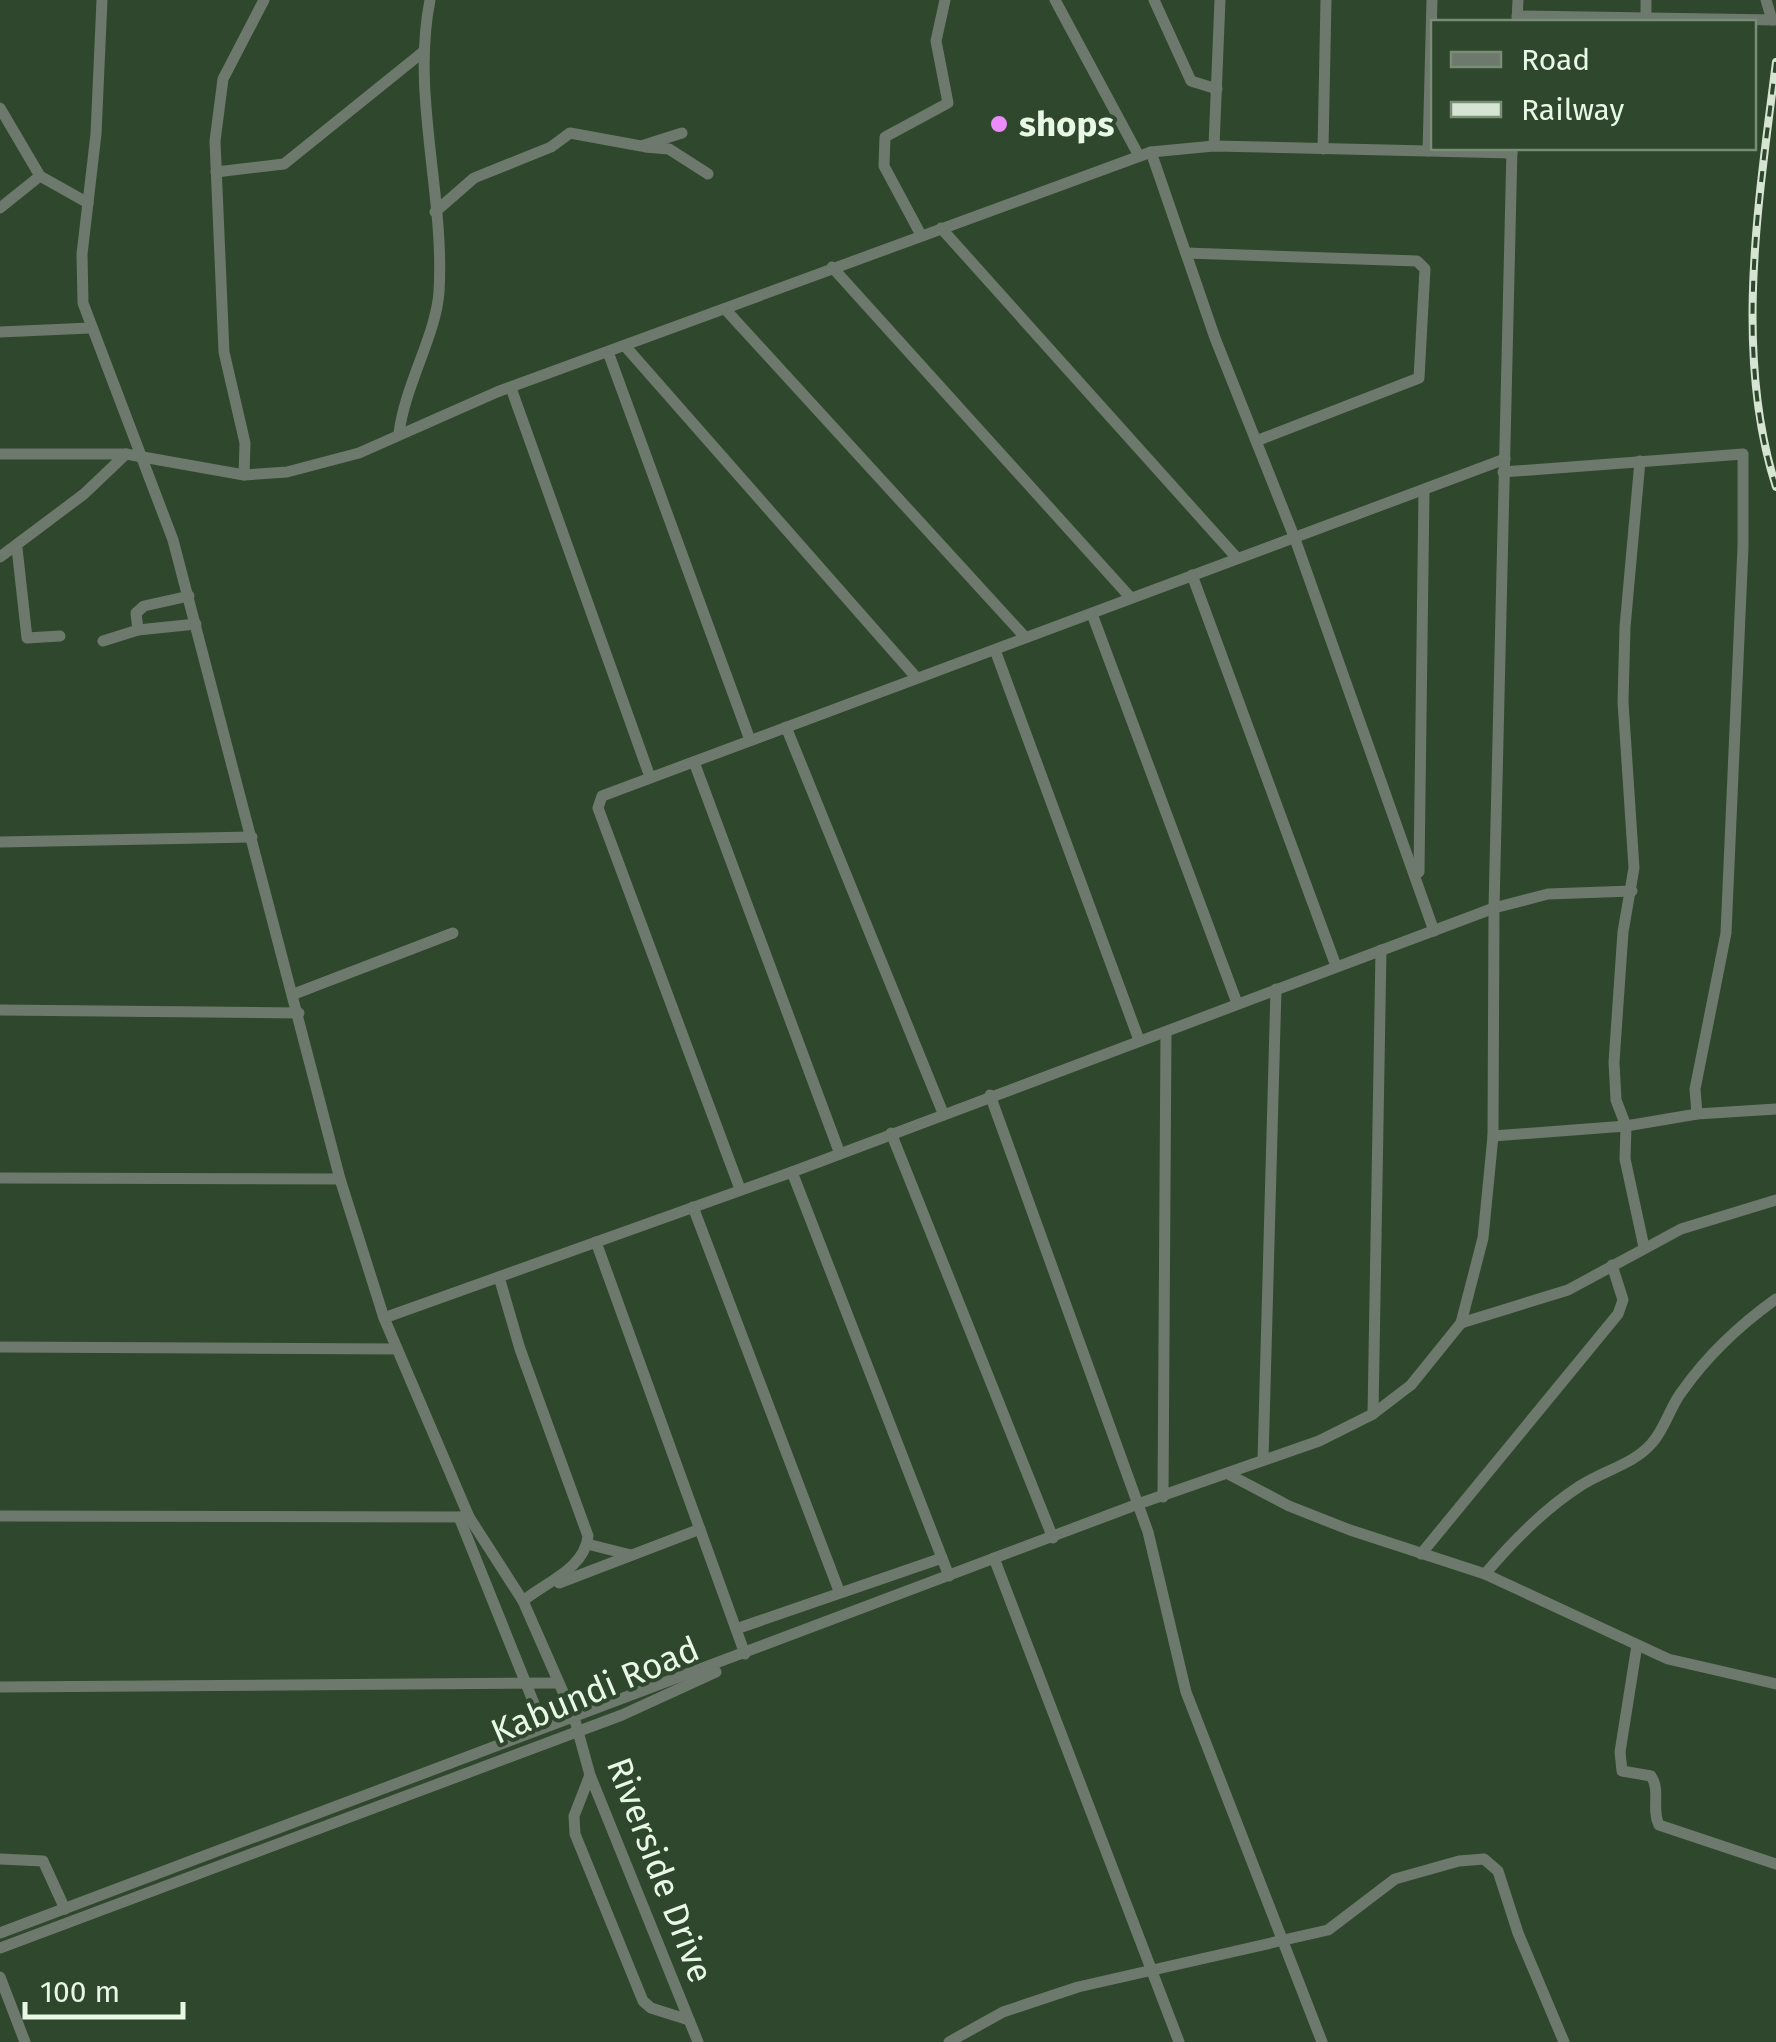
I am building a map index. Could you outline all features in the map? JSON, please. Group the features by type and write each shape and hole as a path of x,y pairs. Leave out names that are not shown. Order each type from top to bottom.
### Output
{"street":[{"path":"102,0 82,281 90,328 144,455 189,596 340,1179 384,1318 537,1711"},
{"path":"244,475 244,443 224,352 216,172 223,79 264,0"},
{"path":"400,433 402,409 438,298 424,52 430,0"},
{"path":"921,235 884,166 884,138 948,103 936,40 945,0"},
{"path":"1054,0 1145,154 1186,253 1295,539 1434,931"},
{"path":"1154,0 1190,82 1218,89"},
{"path":"1214,146 1220,0"},
{"path":"1324,149 1326,0"},
{"path":"1518,0 1517,20 1774,20 1766,0"},
{"path":"1646,0 1646,19"},
{"path":"1428,152 1431,38"},
{"path":"216,172 284,164 424,52"},
{"path":"0,108 40,176 88,203"},
{"path":"435,212 474,178 551,146 570,133 669,149 708,174"},
{"path":"641,146 682,133"},
{"path":"0,454 144,455 244,475 322,464 359,453 511,388 832,267 1145,154 1214,146 1428,152 1512,150 1494,908 1494,1136 1483,1238 1461,1323 1411,1385 1373,1414 1319,1441 1138,1504 746,1654 596,1242"},
{"path":"0,208 40,176"},
{"path":"941,228 1236,557"},
{"path":"1186,253 1417,261 1424,269 1419,378 1256,441"},
{"path":"832,267 1130,598"},
{"path":"725,309 1025,636"},
{"path":"0,332 90,328"},
{"path":"625,346 915,676"},
{"path":"608,352 750,740"},
{"path":"511,388 650,777"},
{"path":"0,557 84,494 126,454"},
{"path":"740,1189 598,808 602,796 1236,557 1504,465 1743,454 1726,934 1694,1089 1697,1114"},
{"path":"1640,461 1625,627 1623,702 1632,891 1622,932 1614,1062 1616,1100 1626,1126 1625,1159 1644,1247"},
{"path":"1419,881 1424,491"},
{"path":"17,548 28,638 60,636"},
{"path":"1192,575 1336,966"},
{"path":"138,630 136,613 144,606 189,596"},
{"path":"1092,614 1236,1002"},
{"path":"103,641 138,630 196,624"},
{"path":"995,650 1139,1040"},
{"path":"786,728 944,1112"},
{"path":"694,762 840,1154"},
{"path":"0,842 252,837"},
{"path":"384,1318 792,1172 1494,908 1548,894 1632,891"},
{"path":"294,994 452,934"},
{"path":"1373,1414 1380,950"},
{"path":"1263,1460 1276,989"},
{"path":"0,1010 299,1012"},
{"path":"1164,1497 1166,1032"},
{"path":"990,1095 1138,1504 1186,1692 1322,2042"},
{"path":"1494,1136 1776,1109"},
{"path":"891,1134 1053,1538"},
{"path":"792,1172 950,1576"},
{"path":"0,1178 340,1179"},
{"path":"1461,1323 1568,1290 1681,1229 1776,1200"},
{"path":"693,1208 839,1591"},
{"path":"1421,1554 1618,1314 1623,1300 1612,1265"},
{"path":"500,1277 520,1349 586,1527 588,1544 550,1586"},
{"path":"1485,1574 1510,1545 1569,1494 1615,1470 1653,1442 1682,1390 1749,1318 1776,1299"},
{"path":"0,1347 397,1348"},
{"path":"1230,1474 1289,1506 1485,1574 1637,1645 1698,1667 1776,1684"},
{"path":"0,1516 464,1517"},
{"name":"Riverside Drive","path":"464,1517 523,1601 580,1730 590,1775 698,2042"},
{"path":"523,1601 550,1586 700,1529"},
{"path":"588,1544 631,1556"},
{"path":"736,1629 942,1558"},
{"path":"994,1558 1180,2042"},
{"path":"1637,1645 1620,1752 1622,1772 1651,1776 1655,1782 1658,1825 1776,1864"},
{"name":"Kabundi Road","path":"0,1933 746,1654"},
{"name":"Kabundi Road","path":"0,1948 688,1688 746,1654"},
{"path":"0,1687 558,1684"},
{"path":"590,1775 574,1816 575,1834 642,2000 651,2008 689,2020"},
{"path":"206,1856 211,1869"},
{"path":"0,1859 43,1862 65,1909"},
{"path":"949,2042 1034,2000 1328,1930 1395,1879 1459,1860 1484,1859 1498,1871 1518,1933 1564,2042"},
{"path":"0,1977 25,2042"}],"railway":[{"path":"1776,62 1757,221 1753,329 1755,383 1776,487"}],"place":[{"name":"shops","path":"999,124"}]}
